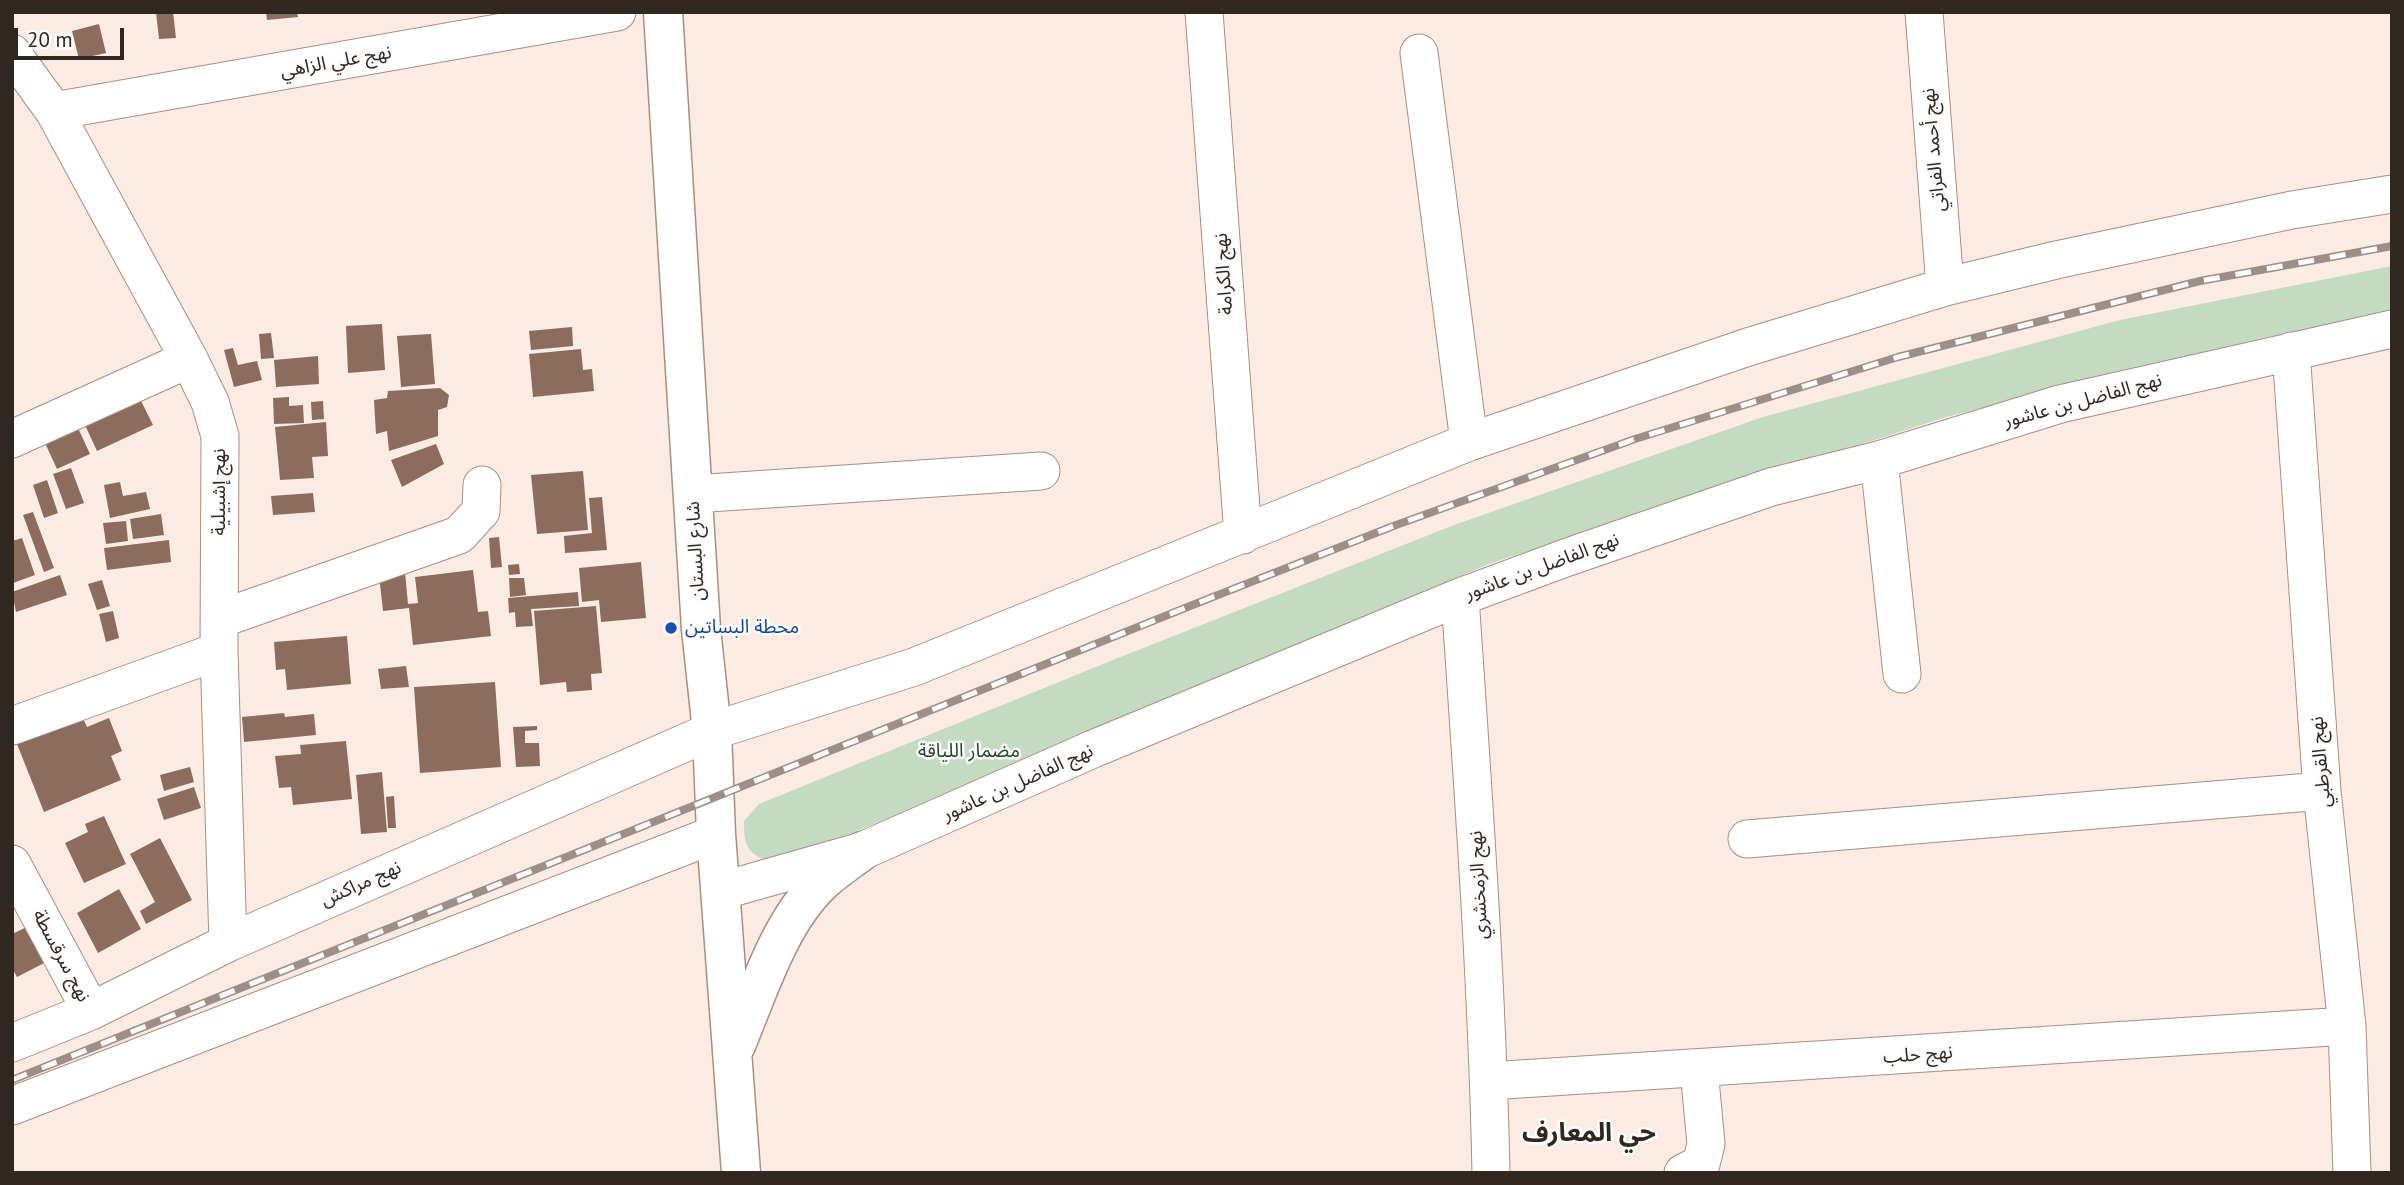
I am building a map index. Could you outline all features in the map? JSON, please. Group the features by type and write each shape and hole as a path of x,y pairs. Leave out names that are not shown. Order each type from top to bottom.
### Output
{"main road":[{"name":"شارع البستان","path":"663,12 701,629 712,731 716,834 741,1173"},
{"path":"732,1053 790,924 822,881 862,851"}],"street":[{"name":"نهج علي الزاهي","path":"54,111 618,12"},
{"name":"نهج الكرامة","path":"1204,12 1244,535"},
{"name":"نهج أحمد الفراتي","path":"1924,12 1945,287"},
{"name":"نهج إشبيلية","path":"12,53 54,111 189,359 211,402 220,436 219,635 228,943"},
{"path":"1419,53 1469,442"},
{"name":"نهج مراكش","path":"12,1043 91,1012 228,943 712,731 914,667 1469,442 1748,347 1945,287 2292,209 2392,194"},
{"name":"نهج الفاضل بن عاشور","path":"721,891 862,851 1093,749 1460,597 1770,487 1879,460 2060,404 2392,329"},
{"name":"نهج القرطبي","path":"2291,351 2322,791 2347,1026 2352,1173"},
{"path":"12,439 189,359"},
{"path":"1879,460 1902,674"},
{"path":"693,494 1041,471"},
{"path":"12,726 219,635 459,535 481,511 482,485"},
{"name":"نهج الزمخشري","path":"1460,597 1477,841 1491,1173"},
{"path":"1747,839 2322,791"},
{"path":"12,1106 716,834"},
{"name":"نهج سرقسطة","path":"12,864 91,1012"},
{"name":"نهج حلب","path":"1489,1081 2347,1026"},
{"path":"1683,1173 1701,1164 1706,1144 1699,1069"}],"green space":[{"name":"مضمار اللياقة","path":"2392,266 2392,313 2258,339 1946,417 1491,563 982,780 773,865 753,853 747,844 744,821 759,804 1454,525 1763,417 2120,320"}],"building":[{"path":"156,12 173,12 176,38 159,39"},
{"path":"266,12 297,12 298,17 267,20"},
{"path":"99,24 106,53 79,59 72,31"},
{"path":"382,324 385,370 348,373 346,326"},
{"path":"572,327 573,346 531,350 529,331"},
{"path":"271,333 274,358 261,359 259,334"},
{"path":"431,334 435,384 401,387 397,336"},
{"path":"233,348 238,365 257,361 262,380 234,387 224,350"},
{"path":"581,349 583,370 592,369 594,391 533,397 529,354"},
{"path":"318,356 319,384 276,387 274,360"},
{"path":"440,388 449,395 447,407 438,410 438,436 389,451 387,431 376,434 374,400 387,398 388,391"},
{"path":"289,397 289,406 303,405 304,423 274,424 273,398"},
{"path":"140,399 153,425 97,451 85,425"},
{"path":"323,401 324,419 312,420 311,402"},
{"path":"326,422 328,456 312,457 314,478 280,480 275,427"},
{"path":"78,428 90,454 57,469 45,443"},
{"path":"436,444 444,464 402,487 391,460"},
{"path":"71,468 84,503 66,509 53,474"},
{"path":"583,471 588,530 537,534 531,475"},
{"path":"47,480 58,513 44,518 33,485"},
{"path":"120,482 123,496 146,492 150,509 110,518 104,485"},
{"path":"313,493 315,512 273,515 271,496"},
{"path":"602,497 607,550 565,553 564,536 592,533 589,498"},
{"path":"33,512 54,568 44,572 23,515"},
{"path":"161,514 164,535 133,539 130,519"},
{"path":"126,521 128,541 106,544 103,523"},
{"path":"499,537 502,567 491,568 489,538"},
{"path":"22,538 35,575 13,583 12,541"},
{"path":"169,540 171,562 107,570 104,548"},
{"path":"641,562 646,618 601,622 599,600 582,602 579,568"},
{"path":"519,564 520,574 509,575 508,565"},
{"path":"473,570 478,612 488,611 491,636 413,645 409,608 383,611 379,575 405,572 408,604 418,603 415,577"},
{"path":"60,575 67,595 16,612 12,592"},
{"path":"509,578 524,578 526,595 510,597"},
{"path":"102,580 110,606 97,610 88,584"},
{"path":"578,592 579,606 531,609 533,626 516,627 515,612 509,613 508,598"},
{"path":"596,606 602,673 591,674 592,690 567,692 566,682 540,685 534,611"},
{"path":"113,611 119,638 106,642 99,614"},
{"path":"347,636 351,684 287,690 285,669 276,670 274,642"},
{"path":"406,666 409,687 381,689 378,669"},
{"path":"495,682 501,767 420,773 414,687"},
{"path":"80,712 87,727 109,718 122,751 111,756 121,780 44,812 15,739"},
{"path":"284,713 285,717 314,714 316,735 244,742 242,717"},
{"path":"537,726 537,730 525,731 525,743 539,743 540,766 516,767 513,727"},
{"path":"346,741 352,799 293,805 291,787 279,788 275,756 301,754 300,745"},
{"path":"190,767 194,782 164,791 160,775"},
{"path":"382,772 387,832 361,834 356,775"},
{"path":"194,787 201,808 164,820 157,799"},
{"path":"394,796 396,828 388,828 386,797"},
{"path":"104,816 126,864 84,883 65,843 88,832 85,824"},
{"path":"160,838 192,900 146,924 140,911 155,902 130,854"},
{"path":"119,889 141,929 98,953 77,913"},
{"path":"29,926 48,961 17,977 12,968 12,934"}],"railway":[{"path":"12,1080 1195,604 1396,525 1635,439 1898,357 2200,281 2392,246"}],"place":[{"name":"محطة البساتين","path":"671,628"}],"district":[{"name":"حي المعارف","path":"1589,1134"}]}
